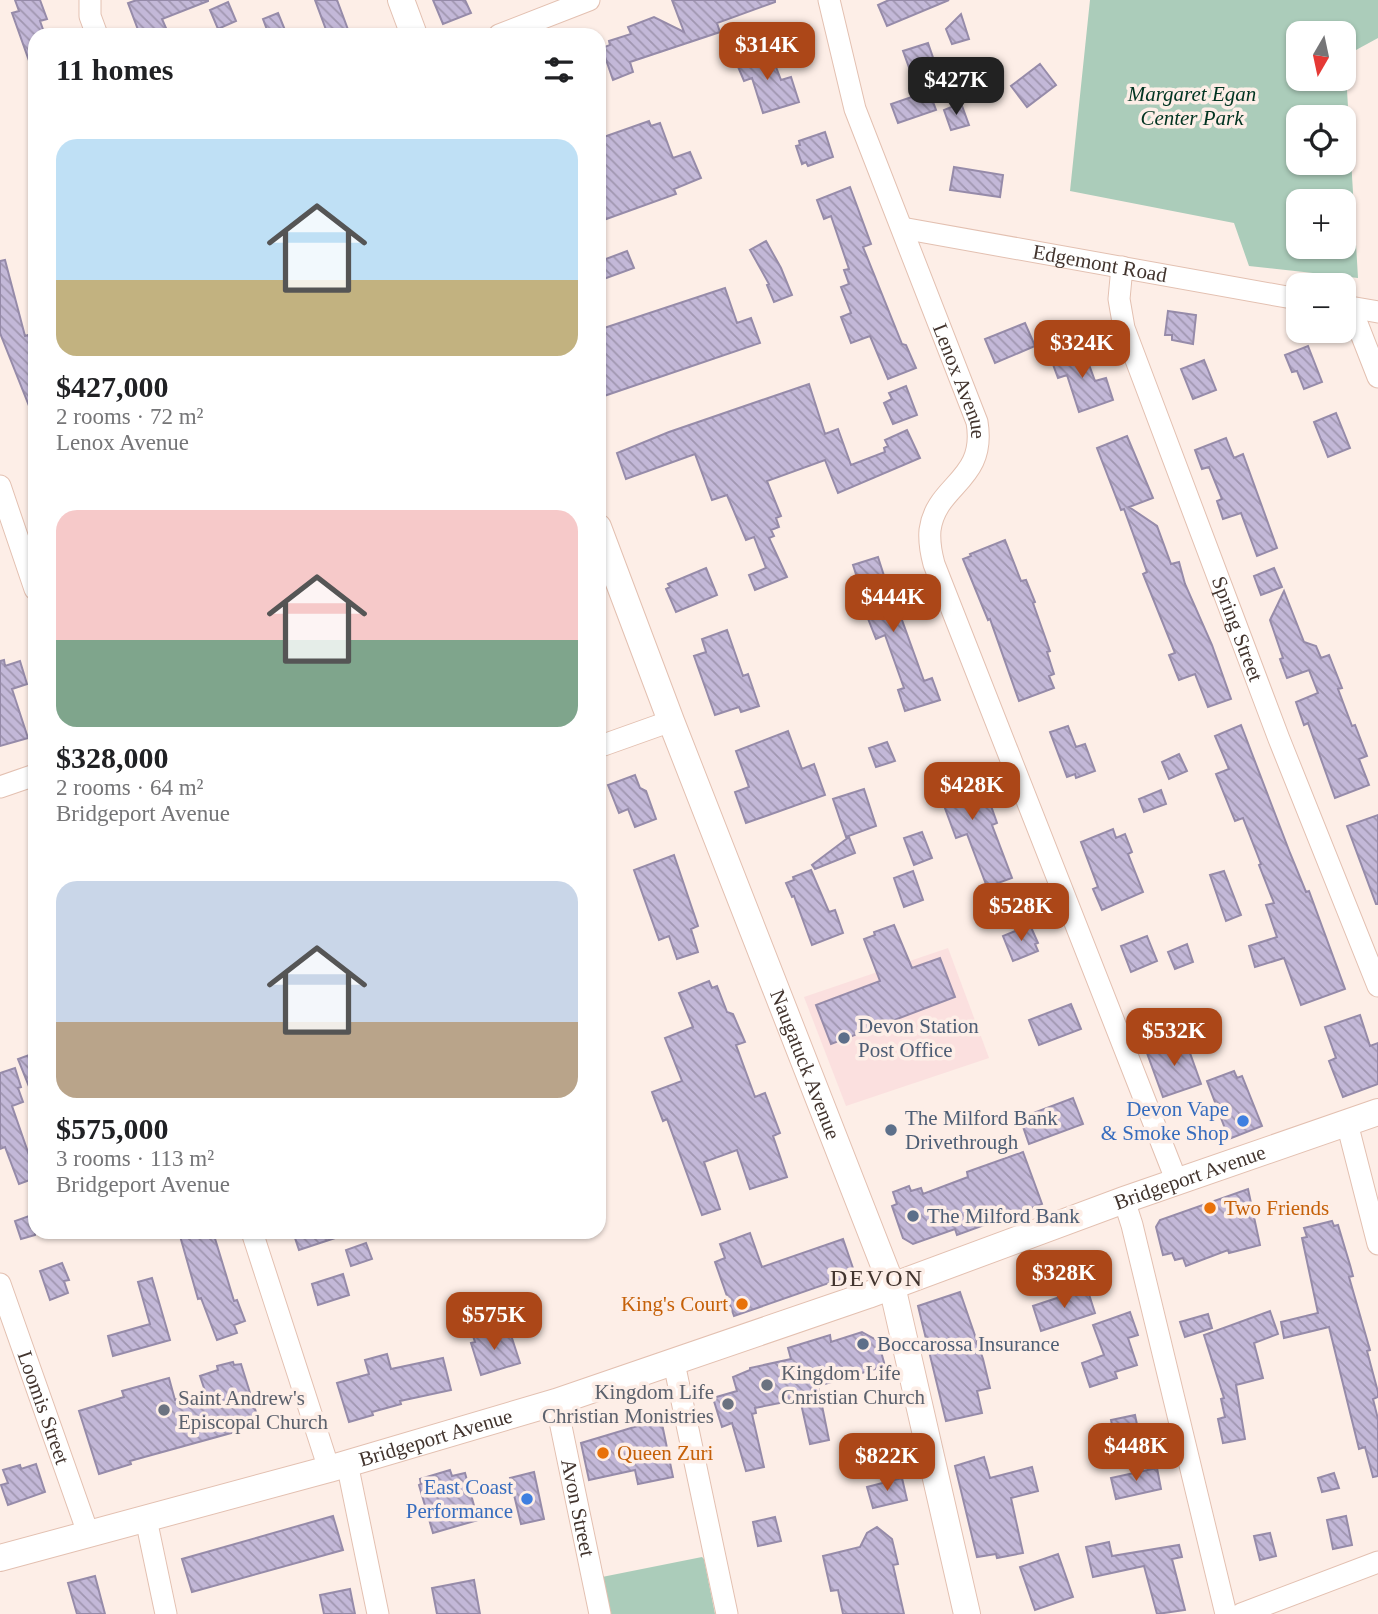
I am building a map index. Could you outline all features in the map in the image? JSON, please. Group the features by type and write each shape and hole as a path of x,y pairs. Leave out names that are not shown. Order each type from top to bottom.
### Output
{"main road":[{"path":"401,0 411,28"},
{"name":"Naugatuck Avenue","path":"606,548 891,1286 967,1614"},
{"name":"Bridgeport Avenue","path":"0,1558 338,1466 556,1402 674,1363 1124,1200 1378,1112"}],"street":[{"path":"90,0 90,16 94,28"},
{"path":"517,28 589,0"},
{"name":"Lenox Avenue","path":"829,0 855,109 972,407 979,434 975,461 935,516 930,528 934,564 1177,1182"},
{"name":"Edgemont Road","path":"902,228 1286,297"},
{"name":"Spring Street","path":"1122,267 1119,299 1124,328 1279,738 1378,986"},
{"path":"1356,308 1378,312"},
{"path":"1356,326 1378,377"},
{"path":"0,486 28,568"},
{"path":"606,744 671,721"},
{"path":"0,787 28,777"},
{"path":"1347,1123 1378,1244"},
{"path":"1124,1200 1226,1614"},
{"path":"255,1239 338,1466 378,1614"},
{"name":"Loomis Street","path":"0,1284 88,1533"},
{"path":"674,1363 727,1614"},
{"name":"Avon Street","path":"556,1402 600,1614"},
{"path":"146,1519 166,1614"},
{"path":"1241,1614 1378,1562"}],"shaded area":[{"path":"948,948 989,1058 846,1106 804,997"}],"green space":[{"name":"Margaret Egan Center Park","path":"1090,0 1378,0 1378,38 1356,50 1356,21 1286,21 1286,91 1347,91 1348,105 1286,105 1286,175 1352,175 1353,189 1286,189 1286,259 1356,259 1356,244 1358,278 1356,273 1313,273 1249,266 1234,223 1070,191"},
{"path":"702,1557 715,1614 610,1614 602,1577"}],"building":[{"path":"15,0 40,0 47,19 40,21 42,28 28,28 28,58 12,13 19,11"},
{"path":"137,0 208,0 162,19 166,28 137,28 128,3"},
{"path":"315,0 337,0 347,28 325,28"},
{"path":"433,0 465,0 471,13 443,24"},
{"path":"672,0 775,0 717,23 720,32 630,62 633,72 613,80 606,60 606,46 610,45 609,41 631,34 628,27 654,17 684,32"},
{"path":"889,0 949,0 887,26 878,5"},
{"path":"228,2 236,21 218,28 210,10"},
{"path":"278,13 284,28 266,28 263,19"},
{"path":"961,14 969,39 952,44 946,29"},
{"path":"928,43 939,75 915,84 903,51"},
{"path":"749,51 753,61 771,54 781,80 791,77 799,102 763,113 752,78 744,81 734,57"},
{"path":"1040,64 1056,85 1027,107 1011,86"},
{"path":"929,91 936,110 898,123 891,104"},
{"path":"961,103 969,125 951,130 944,110"},
{"path":"649,121 651,126 660,123 673,158 690,152 701,178 674,189 676,194 606,219 606,136"},
{"path":"825,132 833,157 808,166 806,162 802,164 796,146 800,145 799,141"},
{"path":"954,167 1003,175 1000,197 950,190"},
{"path":"850,187 871,244 863,247 902,344 906,345 916,368 888,379 870,336 851,343 841,317 851,313 841,287 849,284 844,270 849,269 831,216 824,219 817,200"},
{"path":"766,241 792,295 774,302 767,285 769,284 750,250"},
{"path":"627,251 634,268 606,278 606,259"},
{"path":"5,260 25,336 28,335 28,403 0,333 0,261"},
{"path":"725,288 737,323 751,318 760,343 606,395 606,327"},
{"path":"1168,311 1196,315 1193,344 1172,340 1172,335 1165,335"},
{"path":"1025,323 1035,346 995,363 985,339"},
{"path":"1308,346 1322,382 1304,389 1297,371 1292,372 1285,355"},
{"path":"1083,348 1095,381 1106,378 1113,400 1079,412 1067,375 1058,378 1051,359"},
{"path":"1204,360 1216,390 1193,399 1181,369"},
{"path":"809,384 825,434 838,429 851,465 885,452 884,448 888,446 885,440 907,430 920,458 838,493 825,460 767,481 781,516 776,518 779,527 771,530 774,536 769,538 787,577 755,590 749,575 766,568 754,537 746,540 727,495 712,500 695,454 626,479 617,453 669,432"},
{"path":"906,386 917,415 893,424 884,403 892,399 889,393"},
{"path":"1336,413 1350,448 1328,457 1314,422"},
{"path":"1127,436 1153,498 1129,507 1157,526 1171,564 1179,562 1185,584 1212,645 1231,699 1208,707 1195,674 1179,680 1169,655 1175,653 1143,574 1147,572 1124,509 1121,510 1097,448"},
{"path":"1226,438 1234,458 1243,454 1277,548 1257,556 1241,513 1223,519 1217,501 1222,499 1209,467 1202,469 1195,450"},
{"path":"1005,540 1021,581 1026,580 1035,602 1033,603 1050,651 1047,652 1054,674 1049,676 1054,688 1019,701 990,619 988,620 963,559"},
{"path":"878,557 895,610 898,609 924,681 932,678 940,700 905,711 898,690 904,688 885,635 876,639 856,588 860,587 853,565"},
{"path":"706,568 717,595 676,612 666,589 670,587 668,584"},
{"path":"1274,568 1282,587 1261,595 1254,576"},
{"path":"1284,591 1304,642 1316,646 1321,658 1329,655 1342,688 1338,689 1367,756 1359,759 1369,785 1335,798 1308,723 1304,725 1296,702 1318,693 1309,670 1287,678 1270,620"},
{"path":"727,630 743,676 748,674 759,706 741,712 739,707 715,715 694,656 706,652 702,639"},
{"path":"4,660 5,666 20,661 27,684 12,689 28,738 0,746 0,661"},
{"path":"1241,725 1290,853 1306,892 1309,891 1345,989 1301,1005 1284,958 1255,967 1249,946 1277,937 1266,905 1274,903 1259,865 1261,864 1243,818 1235,821 1216,774 1229,769 1215,736"},
{"path":"1068,726 1076,747 1085,744 1095,771 1076,778 1075,774 1067,777 1050,732"},
{"path":"788,731 802,769 814,764 825,795 746,823 735,792 749,787 736,751"},
{"path":"887,742 895,761 876,767 869,748"},
{"path":"1179,754 1187,771 1169,779 1162,762"},
{"path":"966,764 982,806 990,803 997,823 992,825 1012,878 987,887 967,834 956,838 930,778"},
{"path":"635,775 640,788 646,791 656,819 635,827 628,809 619,813 608,785"},
{"path":"864,789 876,826 846,837 833,799"},
{"path":"1161,790 1166,804 1144,812 1139,799"},
{"path":"1378,815 1378,904 1376,904 1347,826"},
{"path":"1113,829 1116,838 1125,834 1132,852 1128,854 1143,892 1102,910 1093,889 1098,887 1081,842"},
{"path":"922,832 932,858 914,865 904,838"},
{"path":"849,837 855,853 815,869 812,865"},
{"path":"674,855 698,926 691,929 698,952 677,959 669,936 659,940 634,870"},
{"path":"811,870 829,912 835,910 843,933 812,945 794,896 792,897 786,883"},
{"path":"913,871 923,900 904,907 894,878"},
{"path":"1224,871 1241,915 1226,921 1210,875"},
{"path":"894,925 912,968 940,958 955,997 831,1044 816,1005 880,981 864,939 875,935 874,932"},
{"path":"1030,925 1038,943 1035,944 1038,951 1013,961 1003,936"},
{"path":"1147,936 1157,961 1131,972 1121,946"},
{"path":"1187,944 1193,962 1175,969 1168,952"},
{"path":"709,981 712,988 717,986 727,1012 733,1014 745,1042 736,1045 755,1097 765,1093 780,1133 773,1136 787,1177 750,1189 737,1150 704,1162 720,1209 702,1215 667,1119 663,1121 652,1092 682,1081 665,1038 693,1027 679,993"},
{"path":"1071,1004 1081,1029 1039,1045 1029,1020"},
{"path":"1360,1015 1370,1046 1378,1043 1378,1084 1343,1097 1329,1061 1336,1058 1325,1027"},
{"path":"1185,1039 1201,1084 1163,1097 1147,1053"},
{"path":"28,1055 28,1084 18,1059"},
{"path":"15,1068 21,1087 18,1088 23,1102 12,1106 28,1152 28,1181 19,1184 5,1147 0,1149 0,1073"},
{"path":"1234,1071 1237,1078 1242,1076 1262,1126 1229,1139 1207,1081"},
{"path":"1073,1098 1083,1124 1029,1144 1020,1118"},
{"path":"1023,1152 1042,1204 957,1235 955,1229 913,1244 903,1238 892,1206 897,1204 893,1192 909,1186 911,1191 921,1188 923,1194 968,1177 967,1172"},
{"path":"1248,1189 1260,1245 1229,1253 1228,1250 1186,1266 1183,1258 1175,1260 1172,1253 1163,1255 1156,1227 1160,1220"},
{"path":"28,1216 28,1237 21,1239 15,1221"},
{"path":"1332,1221 1334,1226 1338,1225 1353,1276 1349,1277 1370,1350 1367,1351 1378,1392 1378,1397 1373,1399 1378,1419 1378,1476 1373,1477 1365,1447 1359,1449 1329,1327 1284,1338 1281,1322 1318,1313 1302,1238 1307,1237 1304,1228"},
{"path":"750,1233 762,1267 843,1239 855,1274 734,1316 715,1262 725,1258 720,1244"},
{"path":"181,1239 215,1239 234,1301 237,1300 245,1321 234,1325 237,1333 217,1340 201,1298 198,1299"},
{"path":"295,1239 332,1239 299,1250"},
{"path":"366,1243 372,1259 351,1266 346,1250"},
{"path":"62,1263 69,1280 64,1281 68,1293 50,1300 40,1271"},
{"path":"343,1274 349,1295 318,1305 312,1284"},
{"path":"152,1278 170,1340 113,1356 108,1336 150,1324 138,1282"},
{"path":"1087,1288 1095,1313 1041,1331 1033,1306"},
{"path":"960,1292 990,1388 977,1391 982,1413 946,1421 918,1306"},
{"path":"1270,1311 1278,1334 1254,1343 1263,1378 1236,1385 1245,1439 1223,1443 1218,1419 1225,1417 1221,1399 1224,1398 1204,1335"},
{"path":"1130,1312 1138,1335 1128,1338 1137,1365 1115,1372 1117,1378 1090,1387 1082,1363 1104,1355 1093,1325"},
{"path":"1208,1314 1212,1328 1185,1337 1180,1322"},
{"path":"495,1330 497,1336 510,1332 520,1363 481,1375 471,1343 475,1342 473,1336"},
{"path":"862,1332 878,1341 885,1366 818,1386 829,1440 810,1444 800,1399 755,1408 756,1413 752,1414 764,1467 746,1471 732,1423 722,1427 713,1398 737,1391 733,1377 750,1368 791,1359 788,1348 830,1335 831,1342"},
{"path":"387,1354 391,1369 443,1358 451,1390 400,1401 401,1404 349,1422 337,1383 369,1374 365,1360"},
{"name":"Saint Andrew's Episcopal Church","path":"233,1362 234,1365 241,1364 260,1425 130,1461 131,1464 99,1474 79,1411 124,1397 122,1391 169,1378 175,1400 205,1391 200,1376 218,1370 217,1366"},
{"path":"1135,1415 1139,1434 1115,1438 1111,1420"},
{"path":"661,1419 673,1477 638,1484 635,1470 589,1480 581,1443"},
{"path":"984,1457 990,1478 1032,1467 1038,1491 1011,1498 1023,1553 997,1558 996,1554 977,1557 955,1466"},
{"path":"36,1464 45,1492 8,1505 1,1485 8,1483 3,1470 20,1465 21,1469"},
{"path":"1157,1468 1161,1489 1116,1499 1111,1478"},
{"path":"450,1470 452,1476 465,1473 478,1520 433,1533 419,1485 420,1479"},
{"name":"East Coast Performance","path":"534,1472 544,1519 521,1524 510,1478"},
{"path":"1334,1473 1339,1488 1322,1492 1318,1478"},
{"path":"902,1478 907,1500 873,1508 867,1487"},
{"path":"333,1516 343,1550 192,1592 182,1559"},
{"path":"1346,1516 1352,1545 1333,1549 1327,1520"},
{"path":"775,1517 781,1541 758,1546 753,1522"},
{"path":"877,1527 892,1539 898,1564 893,1565 904,1614 843,1614 838,1590 831,1591 823,1556 860,1547 867,1533"},
{"path":"1270,1533 1276,1556 1260,1560 1254,1536"},
{"path":"1109,1542 1112,1556 1179,1545 1182,1557 1172,1559 1185,1610 1157,1614 1144,1566 1093,1577 1086,1547"},
{"path":"1058,1554 1073,1597 1035,1610 1020,1567"},
{"path":"95,1576 105,1614 77,1614 68,1583"},
{"path":"474,1580 480,1614 437,1614 432,1588"},
{"path":"350,1589 355,1614 324,1614 320,1595"}],"place":[{"name":"Devon Station Post Office","path":"844,1038"},
{"name":"Devon Vape & Smoke Shop","path":"1243,1121"},
{"name":"The Milford Bank Drivethrough","path":"891,1130"},
{"name":"Two Friends","path":"1210,1208"},
{"name":"The Milford Bank","path":"913,1216"},
{"name":"King's Court","path":"742,1304"},
{"name":"Boccarossa Insurance","path":"863,1344"},
{"name":"Kingdom Life Cnristian Church","path":"767,1385"},
{"name":"Kingdom Life Christian Monistries","path":"728,1404"},
{"name":"Saint Andrew's Episcopal Church","path":"164,1410"},
{"name":"Queen Zuri","path":"603,1453"},
{"name":"East Coast Performance","path":"527,1499"}],"district":[{"name":"DEVON","path":"877,1278"}]}
